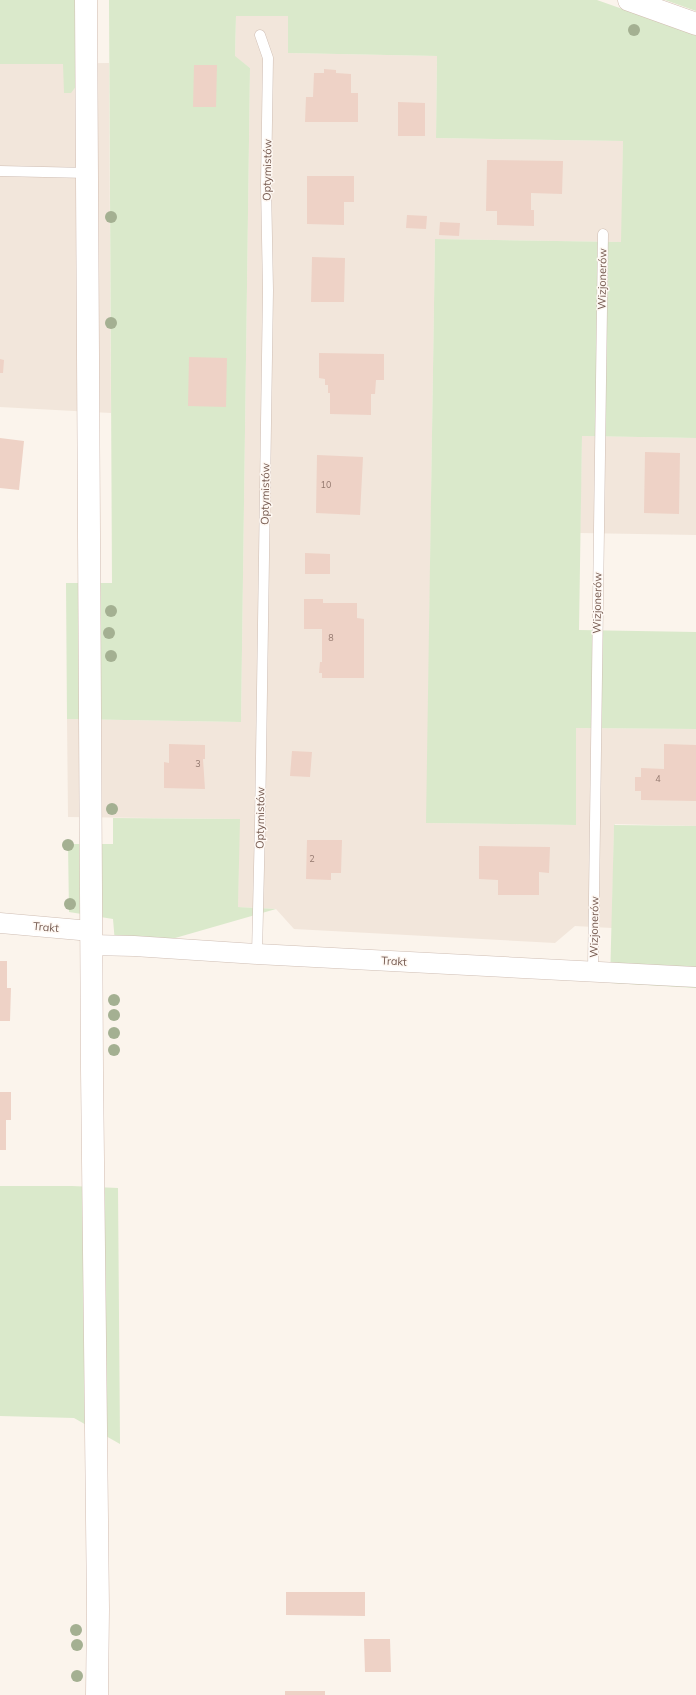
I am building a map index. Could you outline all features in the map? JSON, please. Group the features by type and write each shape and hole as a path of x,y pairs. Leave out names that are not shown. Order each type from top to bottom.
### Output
{"street":[{"path":"86,0 98,1601 97,1695"},
{"path":"629,0 696,24"},
{"name":"Trakt","path":"0,923 134,946 257,954 696,977"}],"lane":[{"name":"Optymistów","path":"257,954 268,290 266,184 268,58 260,35"},
{"path":"0,171 88,173"},
{"name":"Wizjonerów","path":"593,972 603,234"}],"shaded area":[{"path":"236,15 288,16 288,53 437,56 436,138 623,141 622,242 435,239 432,434 427,823 576,825 576,728 696,729 696,826 614,824 612,928 575,926 555,943 294,929 276,909 238,907 239,819 68,817 67,719 241,722 250,68 235,57"},
{"path":"109,63 111,413 0,407 0,64"},
{"path":"582,436 696,438 696,535 580,533"}],"green space":[{"path":"0,0 77,0 77,85 71,93 64,93 63,64 0,64"},
{"path":"109,0 597,0 696,35 696,438 582,436 579,630 696,632 696,729 576,728 576,825 426,823 435,239 621,242 623,141 436,138 437,56 288,53 288,16 236,16 235,56 250,68 241,722 67,719 66,583 112,583"},
{"path":"665,0 696,0 696,11"},
{"path":"113,818 240,819 238,907 276,909 116,955 113,919 69,912 68,844 113,844"},
{"path":"614,824 696,826 696,988 610,983"},
{"path":"0,1186 72,1186 118,1188 120,1444 74,1418 0,1416"}],"building":[{"path":"194,65 217,65 216,107 193,107"},
{"path":"324,69 336,70 336,73 351,74 351,93 358,93 358,122 305,122 306,97 313,97 314,73 324,73"},
{"path":"398,102 425,103 425,136 398,136"},
{"path":"487,160 563,161 562,194 531,193 531,210 534,210 534,226 497,225 497,211 486,211"},
{"path":"307,176 354,176 354,202 344,202 344,225 307,224"},
{"path":"407,215 427,216 426,229 406,228"},
{"path":"440,222 460,223 459,236 439,235"},
{"path":"312,257 345,258 344,302 311,302"},
{"path":"319,353 384,354 384,380 376,380 375,394 371,394 371,415 330,414 330,393 328,393 328,385 325,385 325,379 319,378"},
{"path":"189,357 227,358 226,407 188,406"},
{"path":"0,359 4,360 3,373 0,373"},
{"path":"0,438 24,441 19,490 0,488"},
{"path":"645,452 680,453 679,514 644,513"},
{"path":"317,455 363,457 360,515 316,513"},
{"path":"305,553 330,554 330,574 305,574"},
{"path":"304,599 323,599 323,603 357,603 357,618 364,619 364,678 322,678 322,673 319,673 320,662 322,662 322,629 304,629"},
{"path":"169,744 205,745 205,759 203,759 205,789 164,788 164,762 169,763"},
{"path":"664,744 696,745 696,801 641,800 641,791 635,791 635,777 641,777 641,768 664,769"},
{"path":"292,751 312,752 310,777 290,776"},
{"path":"307,840 342,840 341,873 331,873 331,880 306,879"},
{"path":"479,846 550,847 549,873 539,872 539,895 498,895 498,880 479,879"},
{"path":"0,961 7,961 7,988 11,988 10,1021 0,1021"},
{"path":"0,1092 11,1092 11,1120 6,1120 6,1150 0,1150"},
{"path":"286,1592 365,1592 365,1616 286,1615"},
{"path":"364,1639 390,1639 391,1672 365,1672"},
{"path":"285,1691 325,1691 325,1695 285,1695"}]}
